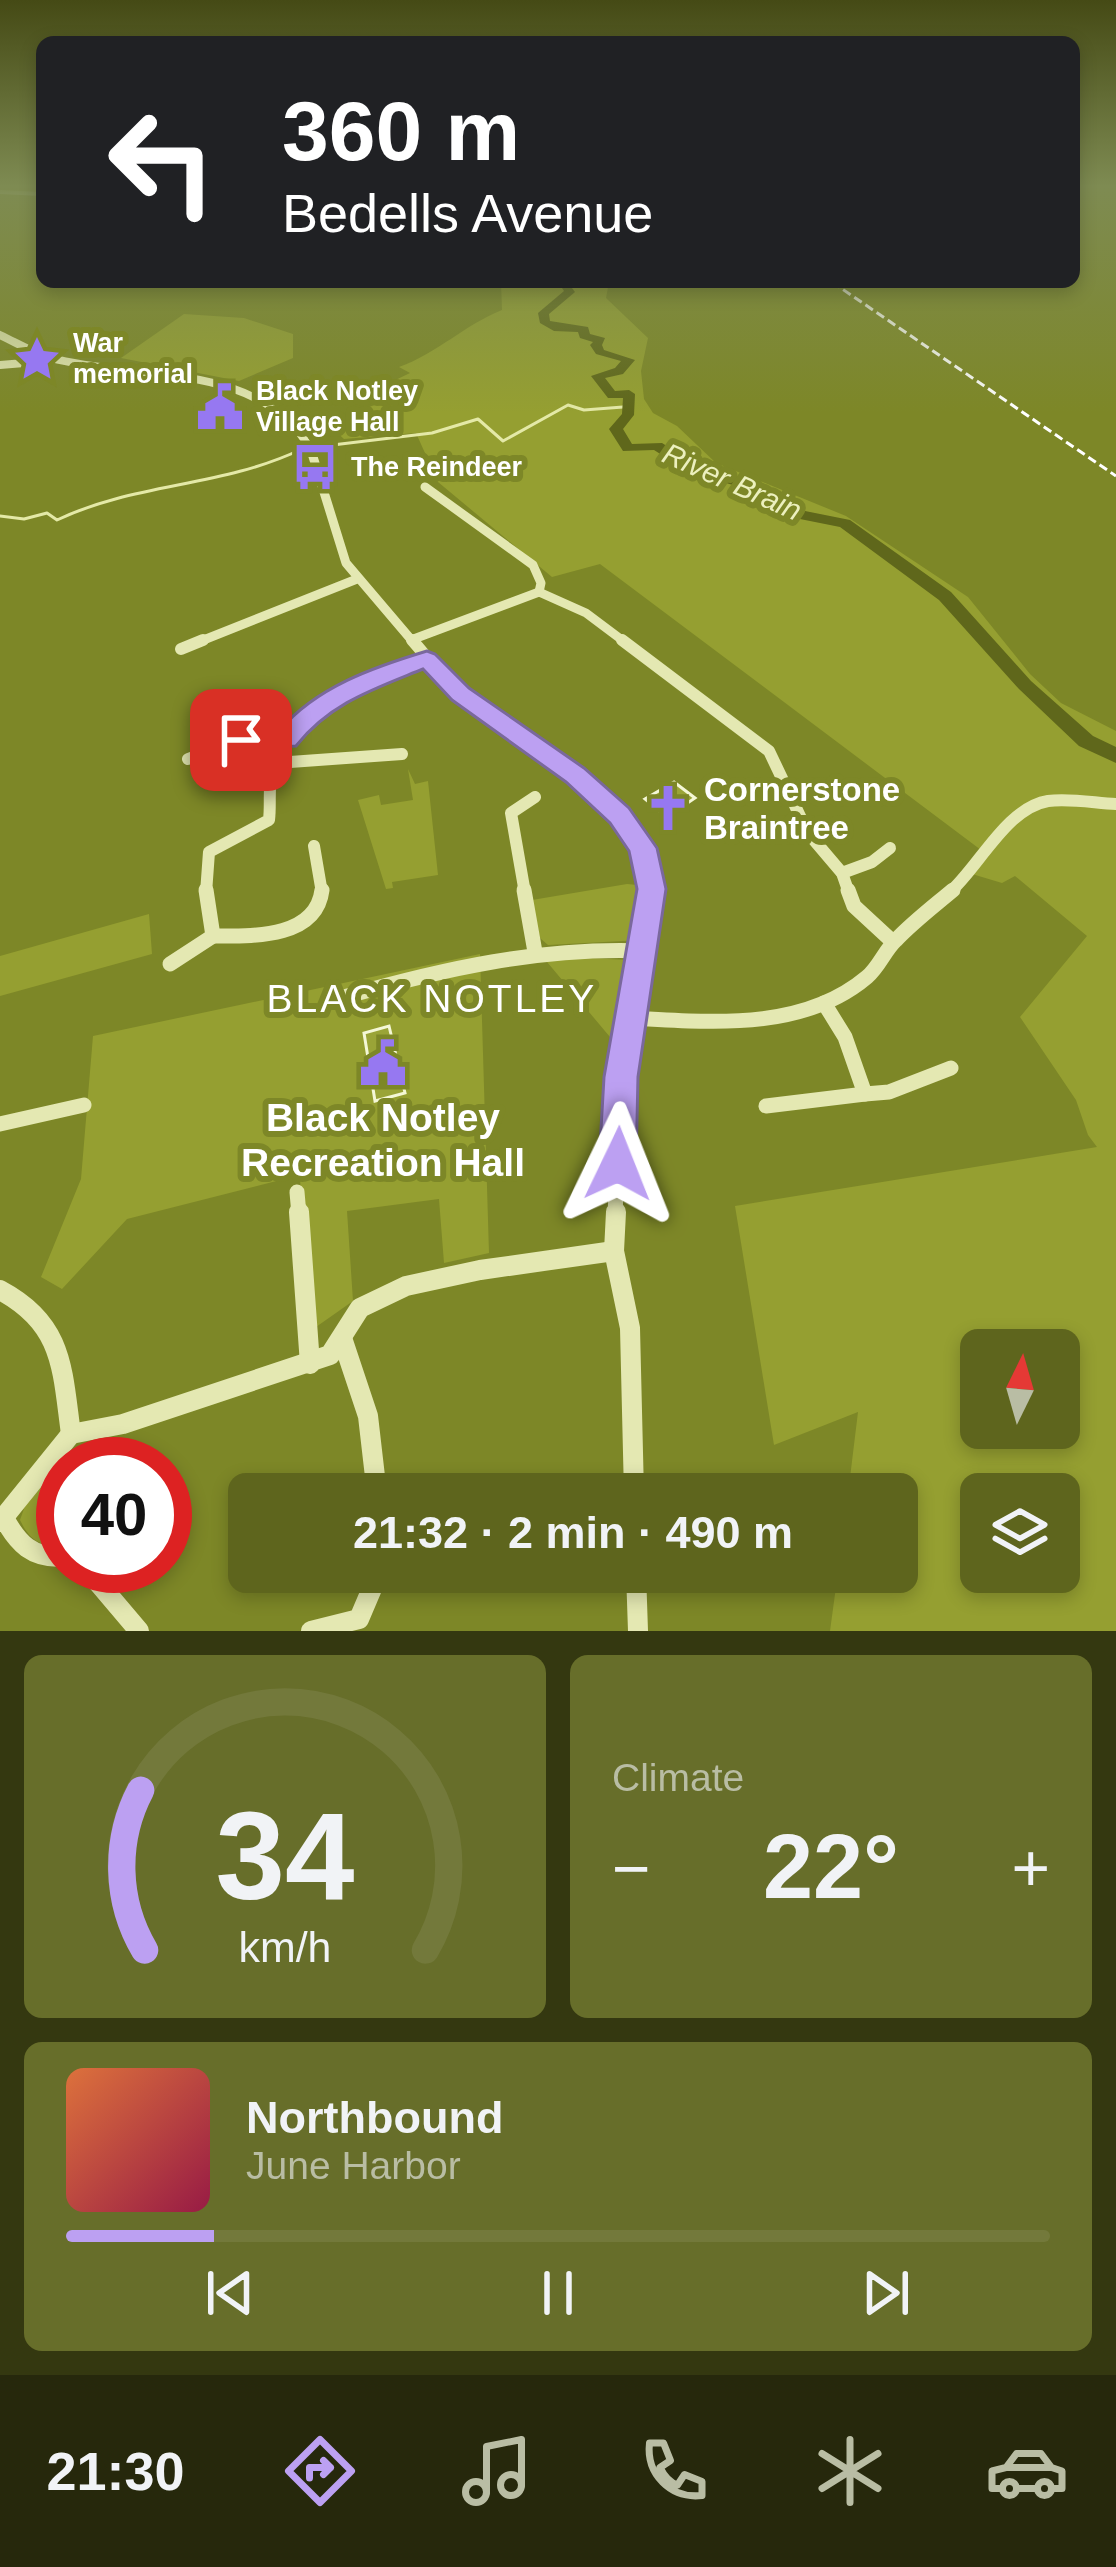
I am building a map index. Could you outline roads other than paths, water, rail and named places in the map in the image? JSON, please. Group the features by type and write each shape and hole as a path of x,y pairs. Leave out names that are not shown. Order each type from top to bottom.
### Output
{"street":[{"path":"0,335 38,354 233,391 282,411 310,449 326,490 342,560 357,579 460,694 575,775 634,834 648,865 652,889 621,1077 614,1251 630,1328 633,1473"},
{"path":"15,363 38,354"},
{"path":"0,365 62,360"},
{"path":"425,487 533,565 542,583 538,592"},
{"path":"181,649 357,579"},
{"path":"411,640 538,592 586,613 769,751 808,833 842,873 854,906 893,942"},
{"path":"213,936 204,865 218,843 252,832 269,820 270,778 287,739 305,717 340,693 427,659"},
{"path":"188,759 241,740 287,739"},
{"path":"276,763 402,754"},
{"path":"535,797 511,813 535,952"},
{"path":"631,1018 727,1022 770,1018 824,1003 868,976 893,942 967,878 1008,826 1030,809 1046,801 1109,803"},
{"path":"170,964 213,936 258,933 309,921 320,906 322,892 314,847"},
{"path":"842,873 872,862 890,848"},
{"path":"344,997 481,960 602,948 644,951"},
{"path":"824,1003 845,1037 865,1094"},
{"path":"766,1106 889,1092 951,1068"},
{"path":"0,1124 85,1105"},
{"path":"297,1192 310,1364"},
{"path":"36,1555 17,1546 2,1520 71,1434 123,1424 310,1364 330,1355 343,1341 357,1310 376,1297 442,1277 614,1251"},
{"path":"0,1290 31,1305 55,1337 71,1434"},
{"path":"343,1341 368,1416 375,1473"},
{"path":"107,1593 139,1631"},
{"path":"310,1631 360,1625 371,1593"},
{"path":"637,1593 638,1631"}],"waterway":[{"name":"River Brain","path":"567,288 570,292 543,313 545,323 584,329 584,336 601,340 596,345 600,352 629,360 619,371 597,376 612,395 629,394 628,415 616,429 628,448 657,446 692,468 754,487 790,513 845,523 945,596 1025,685 1086,741 1116,756"},
{"path":"316,447 432,433 478,419 503,441 568,405 584,410 623,407"},
{"path":"0,516 24,519 47,513 57,520 118,498 240,471 302,449"}],"railway":[{"path":"841,288 1116,476"}],"place":[{"name":"War memorial","path":"37,359"},
{"name":"Black Notley Village Hall","path":"220,407"},
{"name":"The Reindeer","path":"315,467"},
{"name":"Cornerstone Braintree","path":"668,808"},
{"name":"Black Notley Recreation Hall","path":"383,1063"}],"district":[{"name":"BLACK NOTLEY","path":"432,998"}]}
